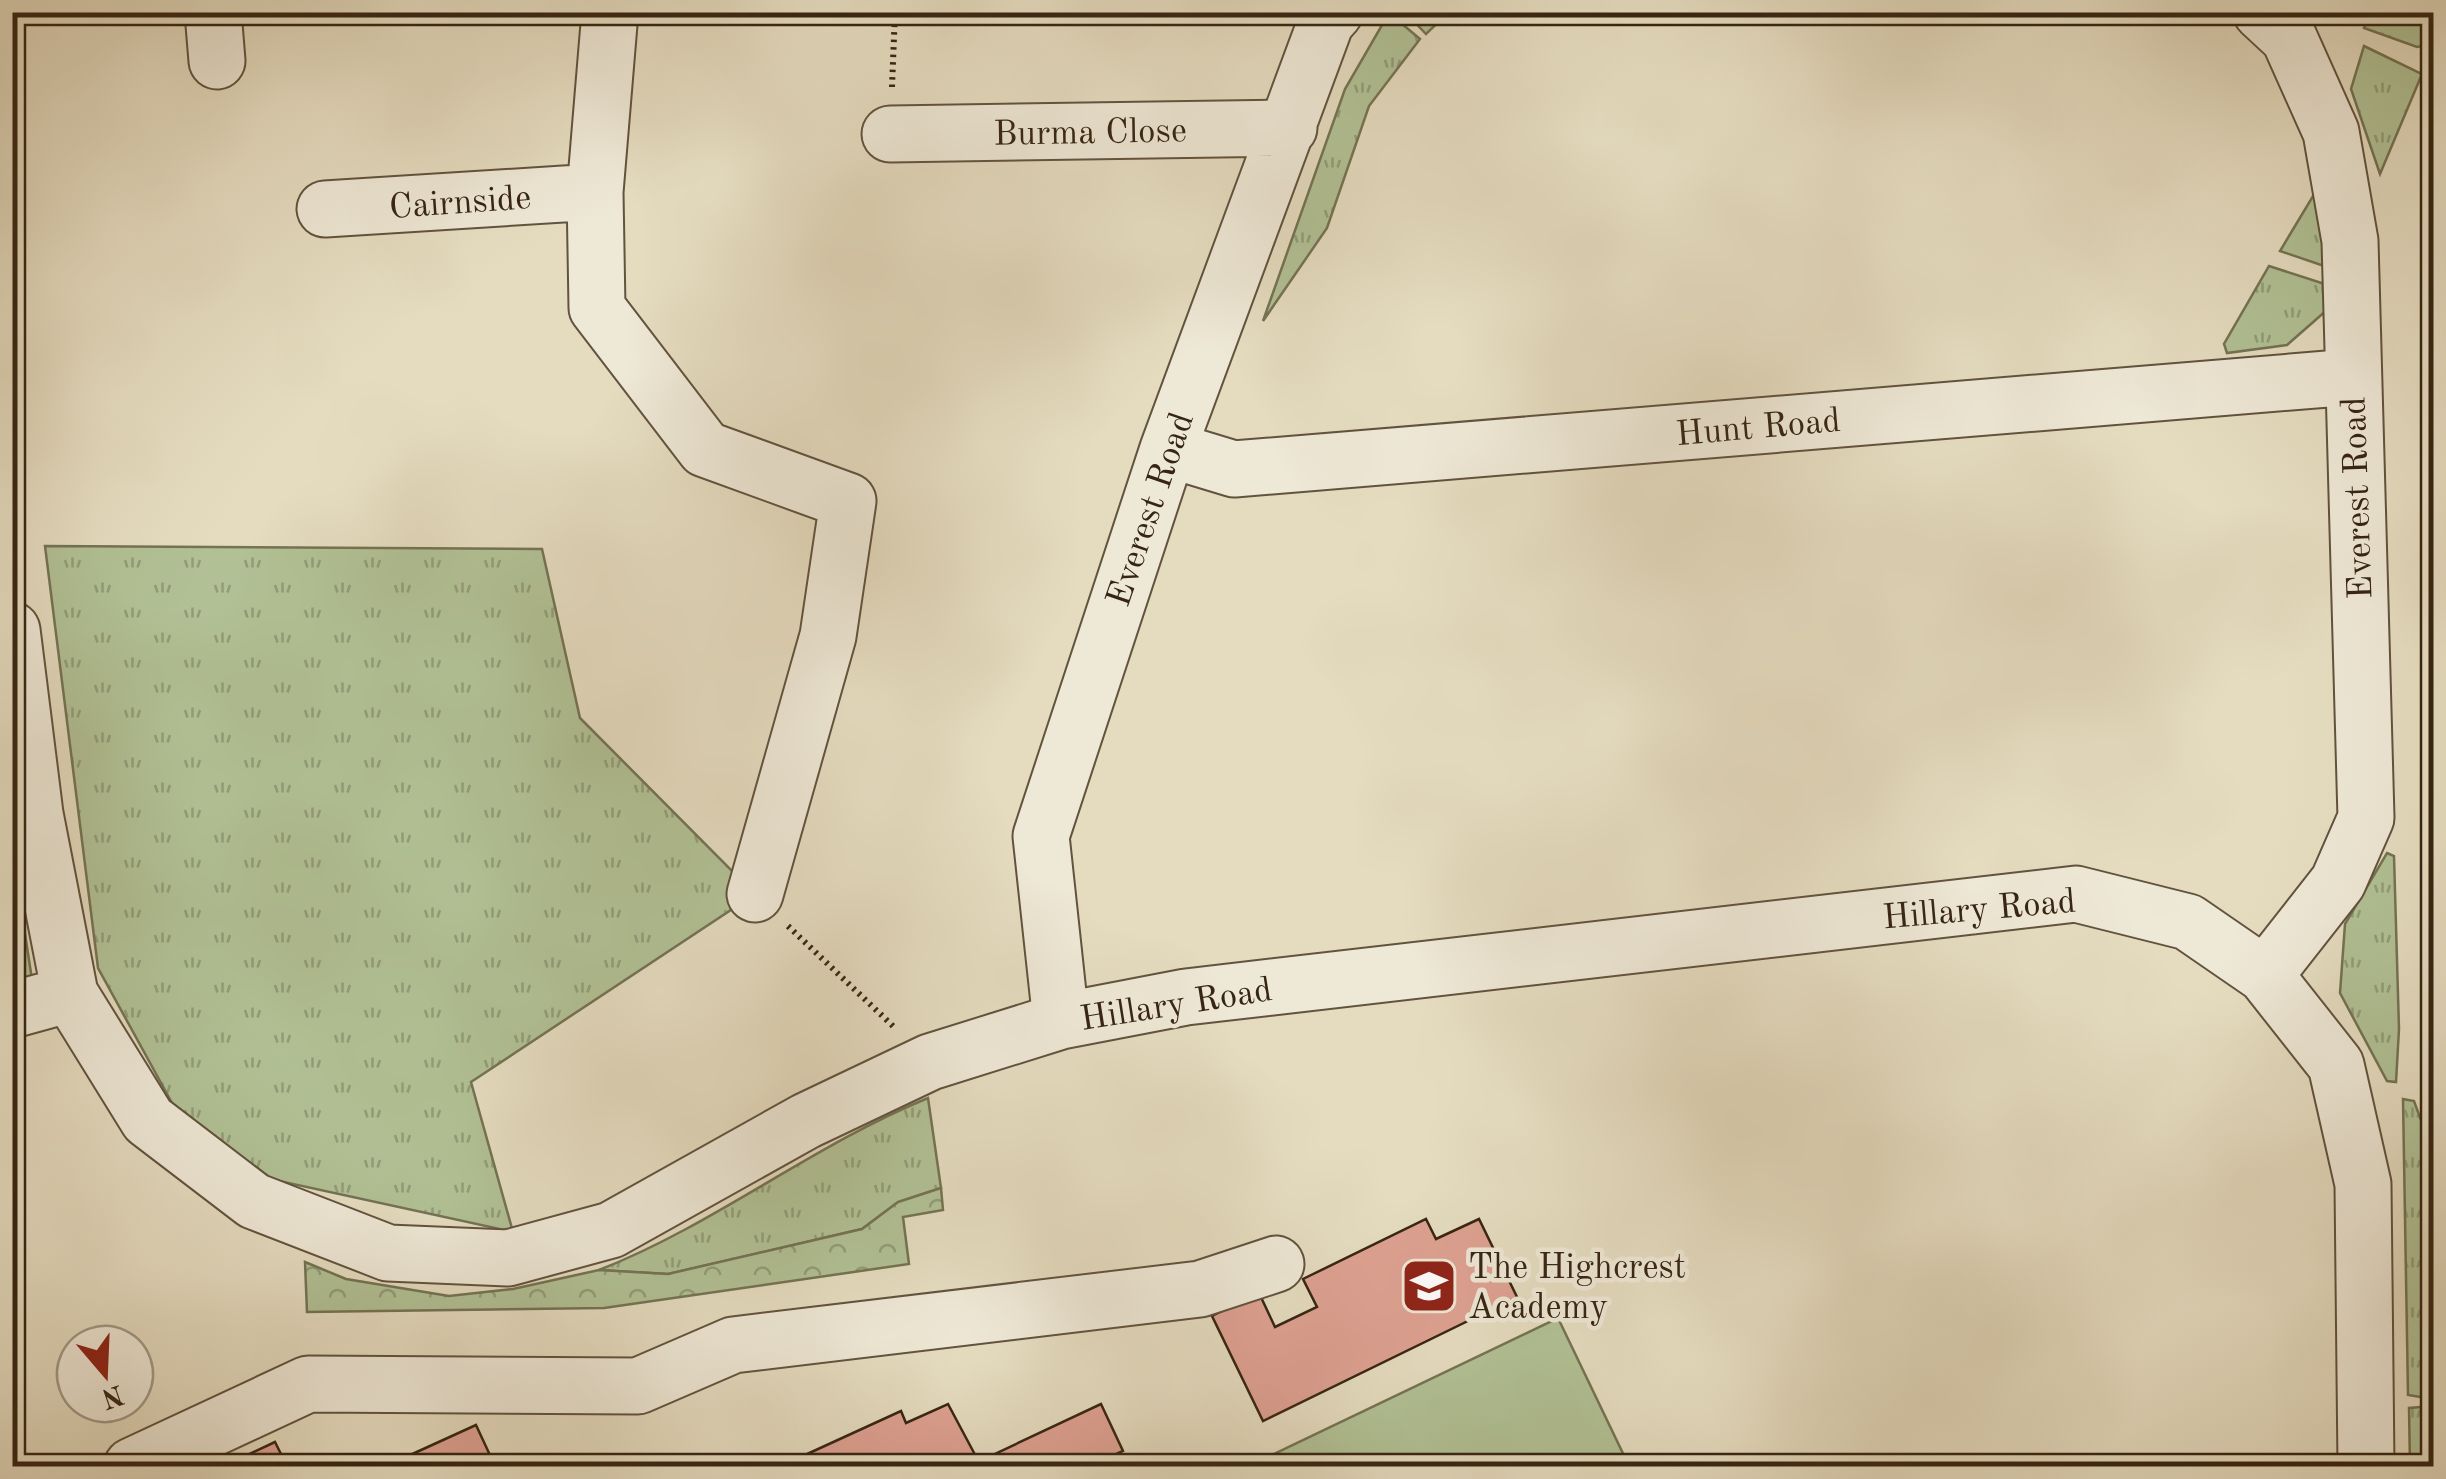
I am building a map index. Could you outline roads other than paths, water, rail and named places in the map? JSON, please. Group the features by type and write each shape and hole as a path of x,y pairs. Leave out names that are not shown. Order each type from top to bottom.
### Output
{"street":[{"path":"610,12 596,192 598,308 705,448 848,501 828,636 755,894"},
{"name":"Everest Road","path":"1061,1021 1041,836 1168,449 1326,22 1334,12"},
{"name":"Everest Road","path":"2265,974 2338,882 2366,818 2350,241 2331,132 2289,21"},
{"name":"Burma Close","path":"890,134 1289,128"},
{"name":"Cairnside","path":"325,209 596,192"},
{"name":"Hunt Road","path":"1168,449 1234,469 2352,377"},
{"name":"Hillary Road","path":"12,630 24,816 70,994 148,1120 254,1201 388,1253 508,1258 611,1230 806,1120 930,1062 1061,1021 1206,994 2076,894 2188,922 2265,974 2336,1065 2364,1184 2366,1466"},
{"path":"12,1010 70,994"},
{"path":"132,1466 308,1384 638,1386 732,1345 1200,1290 1276,1264"}],"place":[{"name":"The Highcrest Academy","path":"1429,1286"}]}
